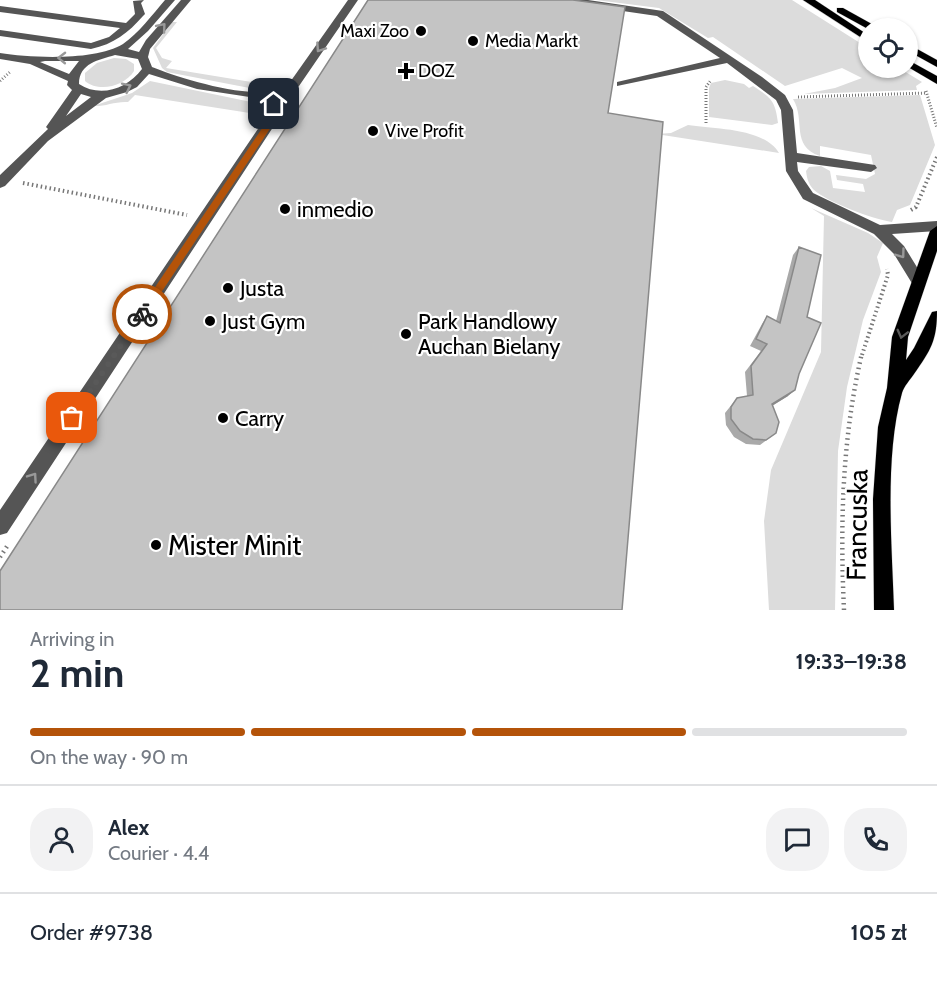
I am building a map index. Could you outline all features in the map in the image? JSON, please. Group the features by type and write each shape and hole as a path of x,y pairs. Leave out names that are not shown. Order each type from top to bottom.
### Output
{"main road":[{"path":"808,0 858,32"},
{"path":"819,0 858,20"},
{"path":"918,53 937,64"},
{"path":"918,69 937,81"},
{"name":"Francuska","path":"884,610 881,527 886,441 895,388 900,337 937,231"},
{"path":"895,388 920,353 937,317"}],"lane":[{"path":"0,33 90,46 113,40 129,26 140,14 136,3 140,0"},
{"path":"118,52 136,37 170,0"},
{"path":"147,69 143,57 145,49 186,0"},
{"path":"147,69 179,81 260,96 283,93 290,90 353,0"},
{"path":"568,0 660,13 758,79 781,98 787,110 792,171 808,196 879,230 898,250 918,281"},
{"path":"0,9 129,26"},
{"path":"0,56 33,61 45,58 92,58 118,52 143,57"},
{"path":"92,58 78,68 72,79 73,85 78,90 90,94 103,94 127,88 139,80 147,69"},
{"path":"621,84 729,59"},
{"path":"33,61 37,65 72,79"},
{"path":"6,180 44,138 78,90"},
{"path":"44,138 103,94"},
{"path":"0,526 275,115 274,104 260,96"},
{"path":"792,157 872,168"},
{"path":"879,230 937,226"}],"path":[{"path":"705,123 706,87 710,81 717,80"},
{"path":"791,97 926,92 937,125"},
{"path":"909,212 916,207 937,157"},
{"path":"6,180 206,219"},
{"path":"844,610 843,508 852,411 869,327 888,275 886,266"}],"shaded area":[{"path":"596,0 792,0 858,42 858,76 842,68 785,86 713,37 708,38 659,8"},
{"path":"172,22 177,22 156,48 162,58 172,61 166,68 276,86 283,78 291,79 285,87 265,91 167,72 162,68 153,48"},
{"path":"114,58 126,59 134,64 134,71 125,81 111,86 97,87 85,81 85,73 97,63"},
{"path":"862,78 915,78 922,82 916,86 917,90 804,94 835,88"},
{"path":"725,80 744,84 749,88 753,86 764,94 774,104 778,123 772,125 709,117 711,83"},
{"path":"150,81 261,104 267,107 267,113 260,124 253,123 256,114 135,95 128,102 93,106 132,93"},
{"path":"920,95 935,145 910,205 897,210 892,222 850,209 813,189 806,171 809,167 821,166 830,171 833,188 865,192 863,184 837,180 836,175 866,179 875,174 871,155 820,146 820,156 811,152 802,139 797,107 793,99"},
{"path":"688,125 751,134 772,145 779,153 656,134 671,133"},
{"path":"811,208 868,233 883,243 877,257 881,272 863,320 847,387 838,451 835,610 769,610 764,521 771,470 821,352 824,216"}],"building":[{"name":"Park Handlowy Auchan Bielany","path":"368,0 573,0 625,7 608,113 663,122 622,610 0,610 0,571"},
{"path":"799,247 821,255 807,317 821,323 799,374 795,390 772,404 779,422 776,433 766,440 753,439 740,431 731,419 731,407 737,398 753,395 751,366 767,344 756,339 767,316 780,323"}],"way so far":[{"path":"72,418 142,314"}],"place":[{"name":"Maxi Zoo","path":"421,31"},
{"name":"Media Markt","path":"473,41"},
{"name":"DOZ","path":"406,71"},
{"name":"Vive Profit","path":"373,131"},
{"name":"inmedio","path":"285,209"},
{"name":"Justa","path":"228,288"},
{"name":"Just Gym","path":"210,321"},
{"name":"Park Handlowy Auchan Bielany","path":"406,334"},
{"name":"Carry","path":"223,418"},
{"name":"Mister Minit","path":"156,545"}],"route":[{"path":"142,314 275,115 274,104"}]}
